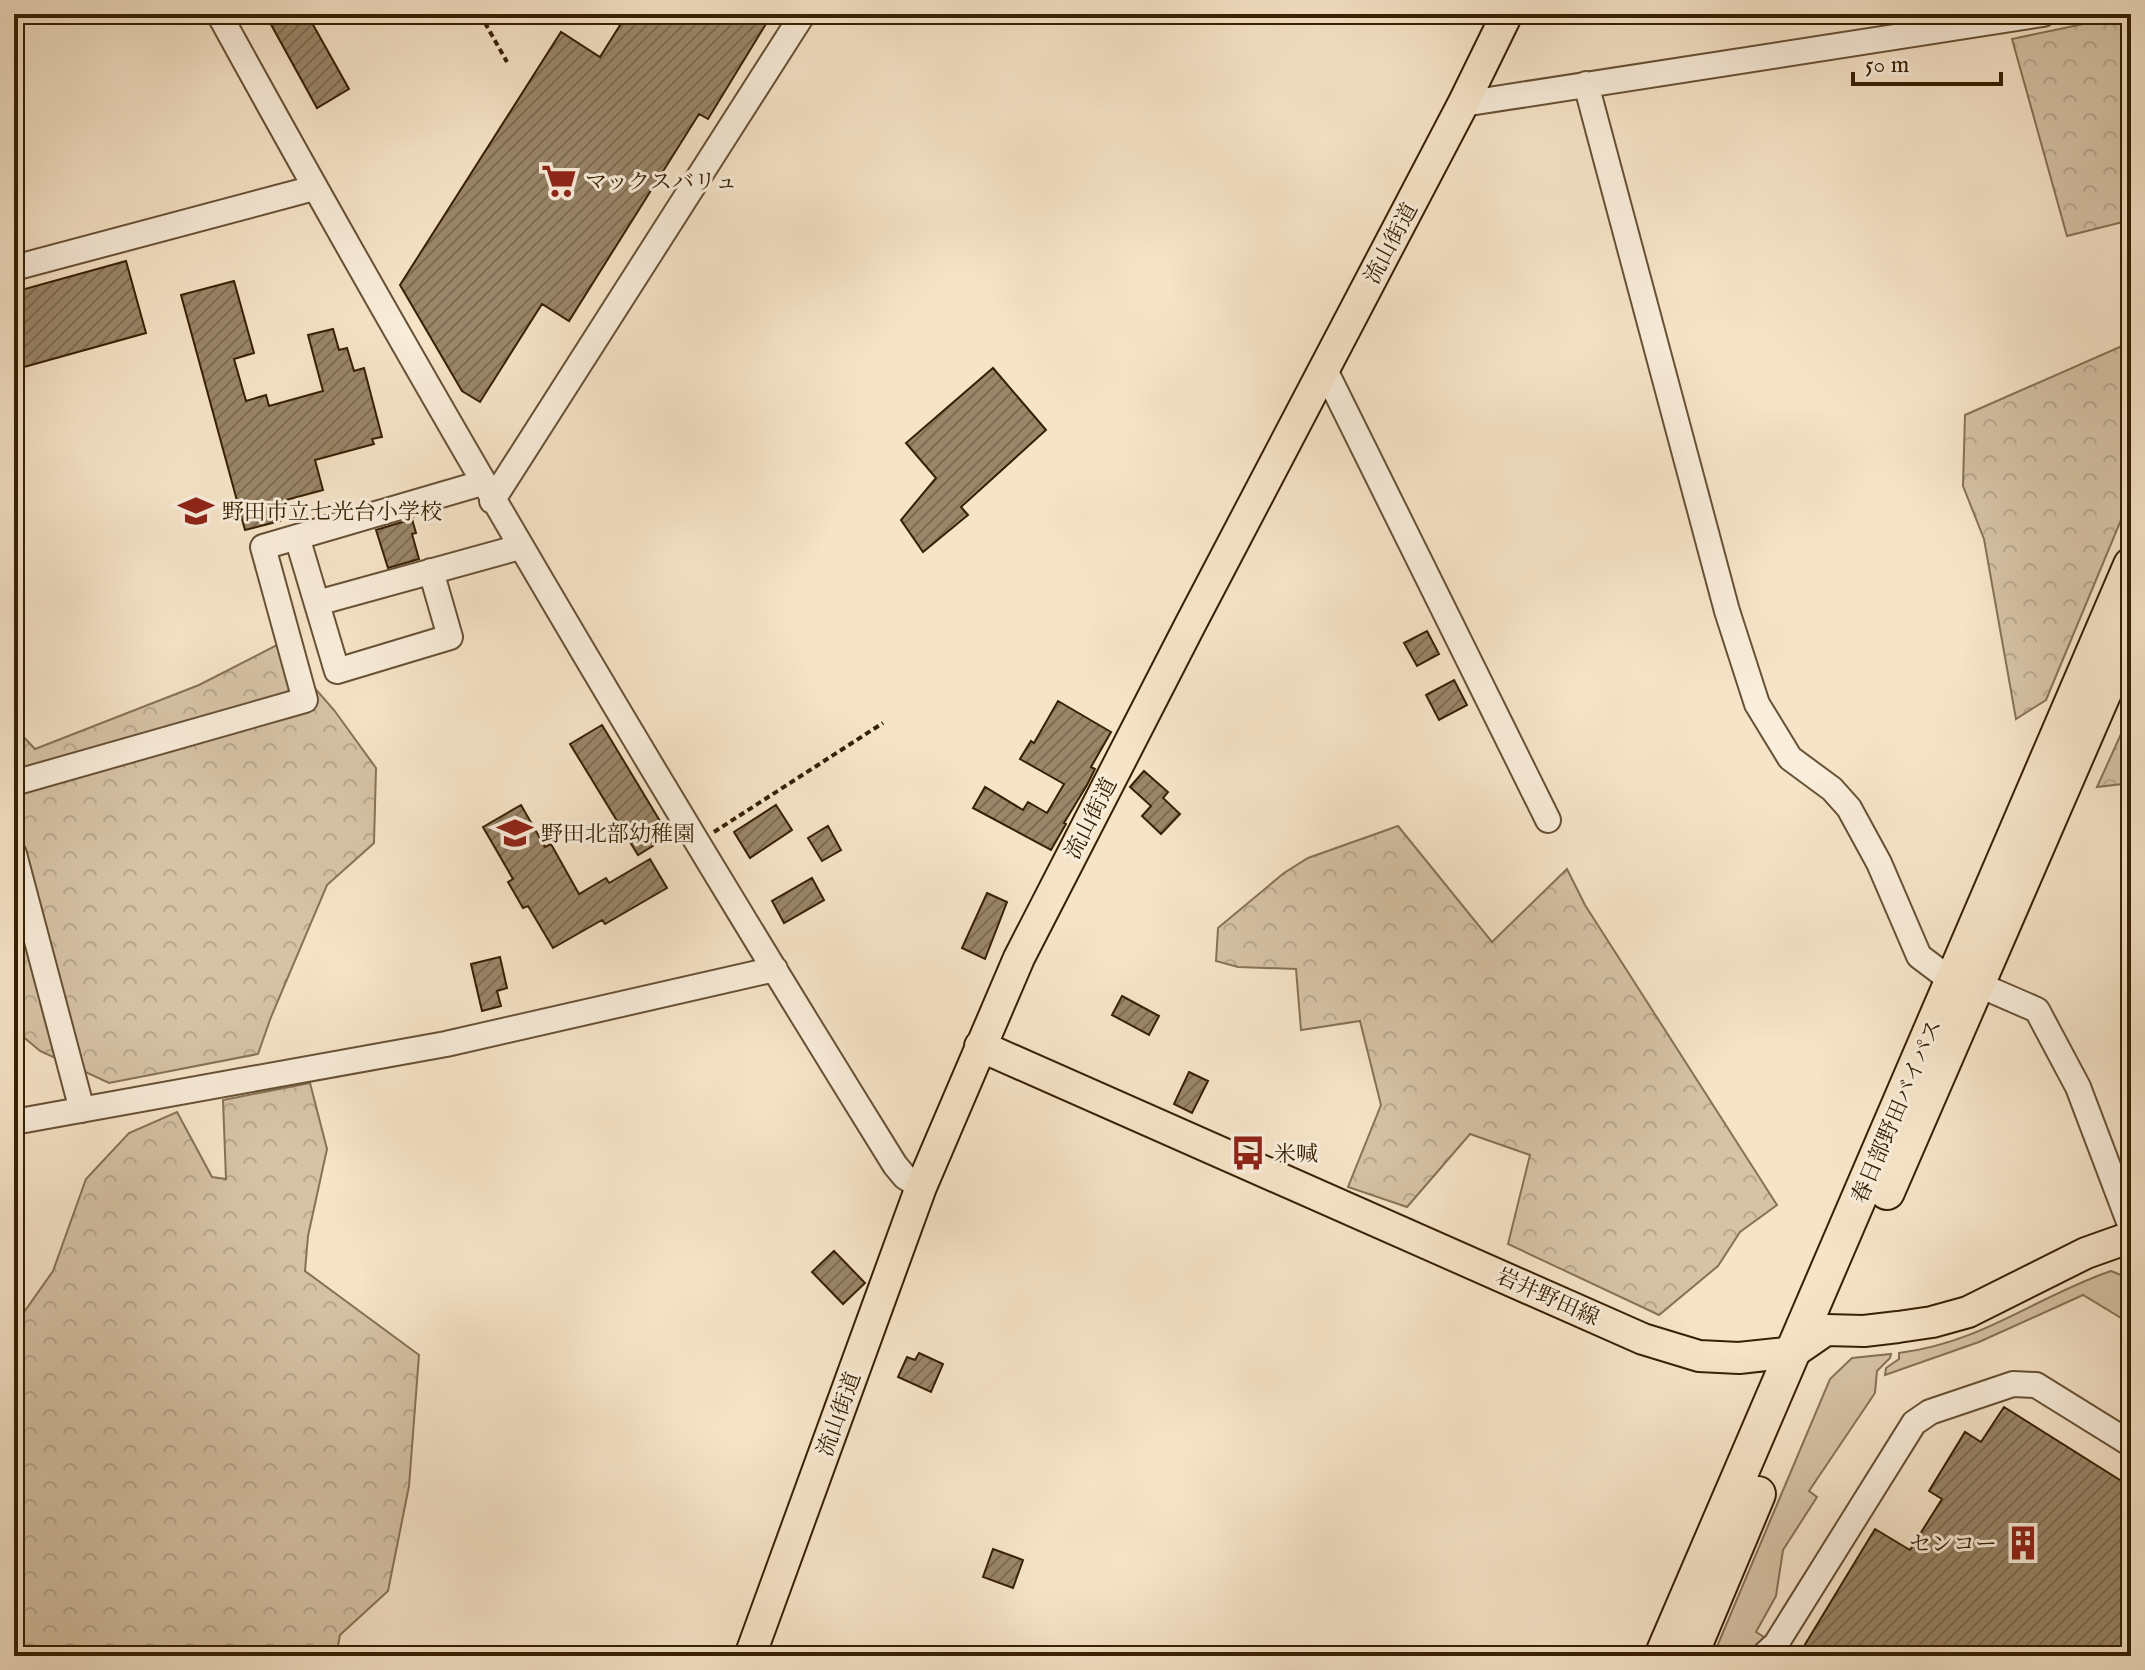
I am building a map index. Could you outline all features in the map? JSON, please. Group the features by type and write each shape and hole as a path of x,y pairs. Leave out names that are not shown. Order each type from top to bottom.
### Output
{"highway":[{"name":"春日部野田バイパス","path":"1690,1656 1826,1330 2131,565"},
{"name":"春日部野田バイパス","path":"1662,1656 1794,1352 1964,982 2131,630"}],"main road":[{"name":"流山街道","path":"750,1656 921,1187 1019,958 1507,14"},
{"name":"岩井野田線","path":"980,1046 1643,1339 1699,1356 1739,1358 1794,1352 1826,1330"},
{"path":"1826,1330 1864,1331 1898,1327 1968,1312 2086,1253 2131,1237"}],"street":[{"path":"219,14 487,492 895,1165 905,1177 921,1187"},
{"path":"14,783 305,700 263,547 487,492 803,14"},
{"path":"1463,104 2043,14"},
{"path":"1586,84 1727,611 1757,704 1790,758 1832,789 1849,808 1879,863 1919,956 1964,982 2037,1010 2078,1087 2131,1227"},
{"path":"14,268 314,188"},
{"path":"1324,368 1548,820"},
{"path":"297,537 337,671 450,637 431,571"},
{"path":"317,603 520,547"},
{"path":"14,854 82,1110"},
{"path":"14,1122 446,1044 775,969"},
{"path":"1770,1652 1914,1423 1930,1412 2013,1384 2036,1385 2131,1444"}],"path":[{"path":"480,14 507,62"},
{"path":"698,842 883,723"}],"green space":[{"path":"2131,14 2131,220 2067,236 2012,39"},
{"path":"2131,342 2131,496 2046,700 2016,719 1984,539 1963,486 1965,415"},
{"path":"277,645 334,710 376,768 374,843 327,885 258,1054 109,1083 40,1051 14,1029 14,716 17,730 35,749 199,685"},
{"path":"2131,712 2131,783 2097,787"},
{"path":"1398,826 1492,942 1567,869 1585,905 1777,1205 1740,1232 1718,1266 1659,1315 1508,1244 1530,1155 1470,1134 1407,1207 1348,1187 1381,1105 1360,1021 1301,1030 1296,969 1238,967 1216,961 1218,928 1284,873 1308,858"},
{"path":"310,1083 327,1149 308,1236 305,1271 419,1355 409,1486 388,1591 340,1635 336,1656 14,1656 14,1318 22,1315 53,1271 86,1179 129,1133 177,1112 212,1177 226,1179 223,1100"},
{"path":"2111,1271 2131,1279 2131,1324 2083,1295 1979,1342 1885,1375 1886,1368 1899,1359 1899,1353 1957,1339 1983,1329"},
{"path":"1891,1354 1877,1371 1875,1393 1809,1491 1817,1497 1783,1550 1776,1596 1756,1632 1764,1637 1749,1656 1713,1656 1830,1379 1852,1358"}],"building":[{"path":"276,14 307,14 349,89 317,108 268,19"},
{"path":"627,14 772,14 708,119 699,114 569,321 542,304 480,402 462,391 400,285 561,32 600,57"},
{"path":"126,261 146,333 24,367 14,329 14,292"},
{"path":"234,281 254,353 234,359 246,401 266,395 269,406 323,391 308,335 333,329 339,350 347,348 354,371 364,368 382,437 372,439 374,444 315,460 323,490 275,503 280,521 245,530 181,295"},
{"path":"993,368 1046,430 961,507 968,515 923,552 901,520 936,478 906,443"},
{"path":"412,519 416,533 412,534 419,559 388,568 376,530"},
{"path":"1427,631 1439,654 1417,666 1404,643"},
{"path":"1454,680 1467,705 1439,720 1426,695"},
{"path":"1058,701 1111,732 1091,767 1095,769 1087,785 1051,850 973,808 985,787 1023,810 1028,802 1047,813 1064,784 1020,759 1031,741 1034,743"},
{"path":"602,725 669,836 638,855 570,744"},
{"path":"1144,771 1168,792 1163,798 1180,814 1161,834 1142,816 1151,806 1130,787"},
{"path":"521,805 545,847 551,844 579,894 606,878 609,883 650,859 667,888 605,924 602,920 553,948 528,906 523,908 508,882 513,879 483,827"},
{"path":"776,805 792,830 750,858 734,832"},
{"path":"828,826 841,850 822,861 808,838"},
{"path":"812,878 824,900 784,923 772,901"},
{"path":"987,893 1007,902 985,959 962,948"},
{"path":"500,957 507,988 497,991 501,1006 482,1011 471,964"},
{"path":"1122,996 1159,1016 1149,1035 1112,1015"},
{"path":"1189,1072 1208,1081 1192,1113 1174,1104"},
{"path":"834,1251 865,1283 843,1304 812,1272"},
{"path":"919,1353 943,1364 931,1392 898,1377 907,1357 915,1360"},
{"name":"センコー","path":"2004,1407 2131,1487 2131,1656 1798,1656 1875,1529 1910,1550 1942,1499 1929,1491 1965,1432 1981,1442"},
{"path":"993,1549 1023,1560 1013,1588 983,1577"}],"place":[{"name":"マックスバリュ","path":"559,181"},
{"name":"野田市立七光台小学校","path":"196,511"},
{"name":"野田北部幼稚園","path":"515,833"},
{"name":"米喊","path":"1248,1153"},
{"name":"センコー","path":"2023,1543"}]}
